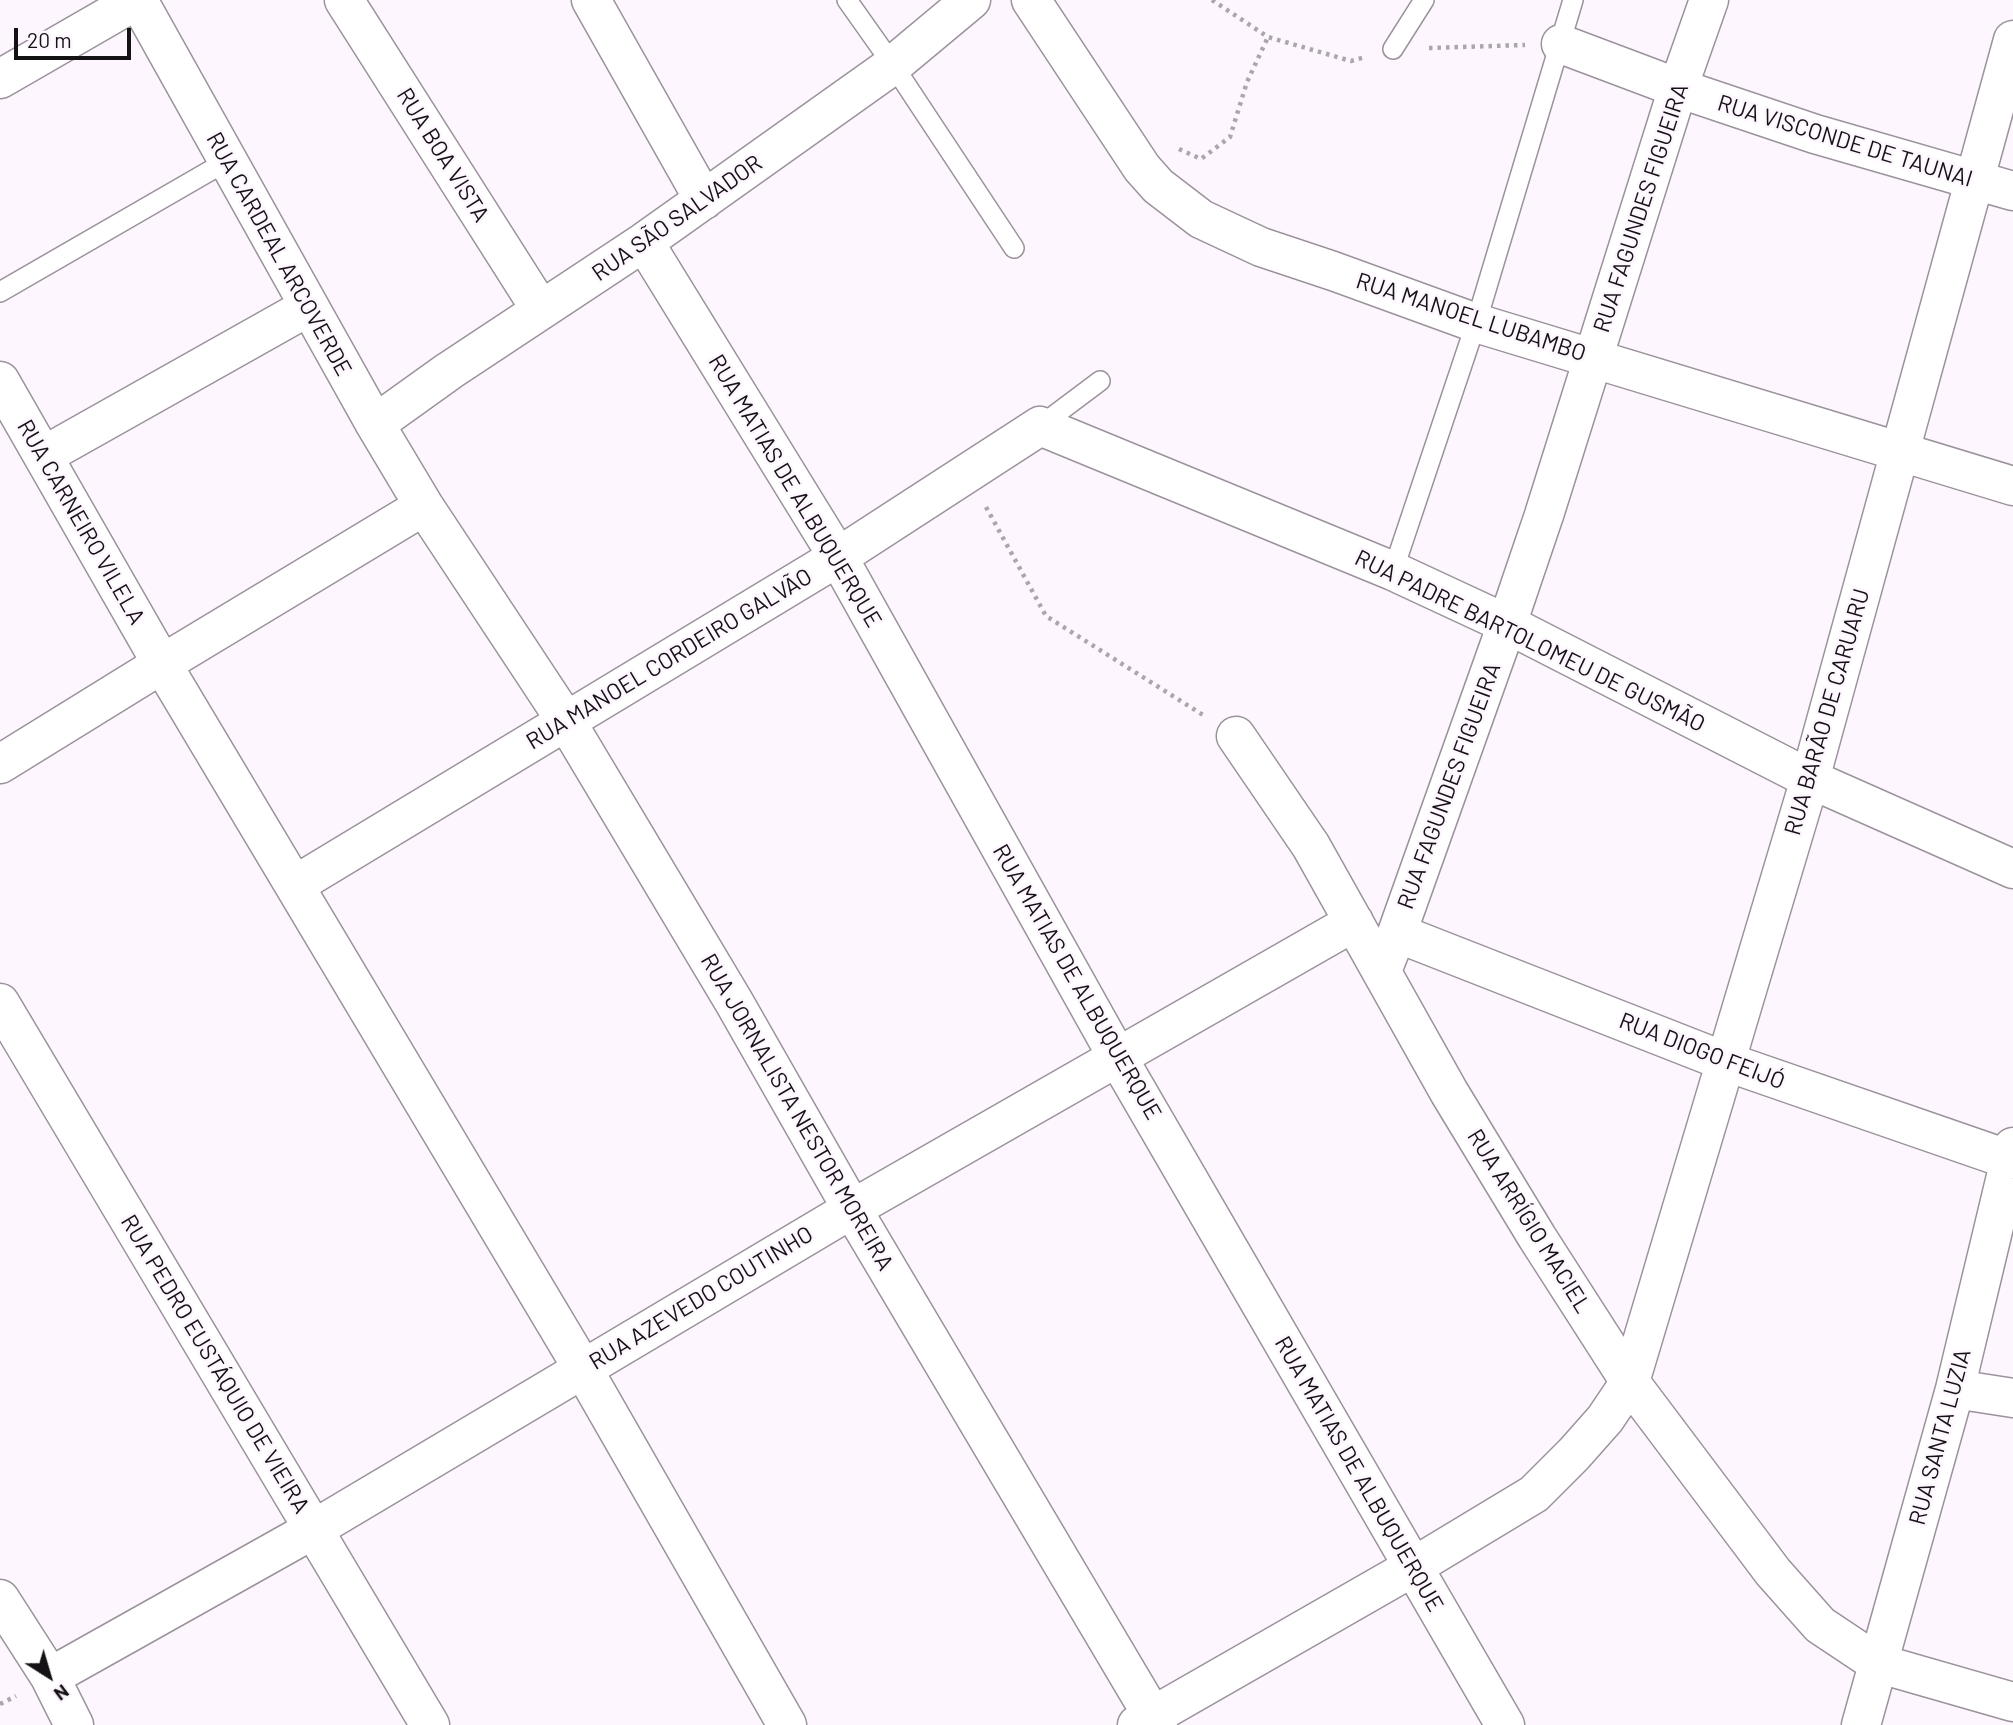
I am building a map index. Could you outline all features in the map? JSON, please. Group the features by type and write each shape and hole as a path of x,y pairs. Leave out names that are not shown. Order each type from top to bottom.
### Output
{"street":[{"path":"0,79 137,0"},
{"name":"RUA CARDEAL ARCOVERDE","path":"137,0 374,424 424,506"},
{"name":"RUA BOA VISTA","path":"344,0 541,310"},
{"path":"591,0 704,200"},
{"name":"RUA SÃO SALVADOR","path":"374,424 704,200 893,65 971,0"},
{"name":"RUA MANOEL LUBAMBO","path":"1031,0 1142,169 1158,186 1201,219 1261,247 1476,323 2013,486"},
{"name":"RUA FAGUNDES FIGUEIRA","path":"1382,971 1507,624 1678,88 1709,0"},
{"name":"RUA BARÃO DE CARUARU","path":"1149,1722 1534,1494 1605,1419 1630,1382 1810,779 2013,40"},
{"name":"RUA VISCONDE DE TAUNAI","path":"1561,44 1678,88 1815,134 2013,191"},
{"name":"RUA MATIAS DE ALBUQUERQUE","path":"644,242 838,557 1118,1058 1505,1725"},
{"path":"43,456 308,307"},
{"name":"RUA CARNEIRO VILELA","path":"0,381 162,664 583,1369 788,1725"},
{"name":"RUA MANOEL CORDEIRO GALVÃO","path":"295,885 838,557 1040,426"},
{"name":"RUA PADRE BARTOLOMEU DE GUSMÃO","path":"1040,426 1393,571 1507,624 1810,779 2013,869"},
{"path":"0,764 424,506"},
{"name":"RUA JORNALISTA NESTOR MOREIRA","path":"424,506 566,721 734,1002 1149,1722"},
{"name":"RUA ARRÍGIO MACIEL","path":"1236,736 1311,846 1449,1092 1537,1237 1630,1382 1773,1572 1820,1625 1878,1663 2013,1702"},
{"name":"RUA AZEVEDO COUTINHO","path":"50,1676 314,1529 852,1209 1354,922"},
{"name":"RUA DIOGO FEIJÓ","path":"1397,933 1724,1061 2011,1154"},
{"name":"RUA PEDRO EUSTÁQUIO DE VIEIRA","path":"0,1003 430,1725"},
{"name":"RUA SANTA LUZIA","path":"1861,1725 1955,1389 2011,1154"},
{"path":"1955,1389 2013,1398"},
{"path":"0,1599 50,1676 74,1725"}],"lane":[{"path":"847,0 1014,248"},
{"path":"1393,50 1424,0"},
{"path":"1393,571 1476,323 1573,0"},
{"path":"0,292 227,161"},
{"path":"1040,426 1100,381"}],"path":[{"path":"1212,0 1268,37 1351,61 1393,50 1561,44"},
{"path":"1142,169 1173,146 1201,159 1230,137 1247,82 1268,37"},
{"path":"967,472 1046,615 1236,736"}]}
